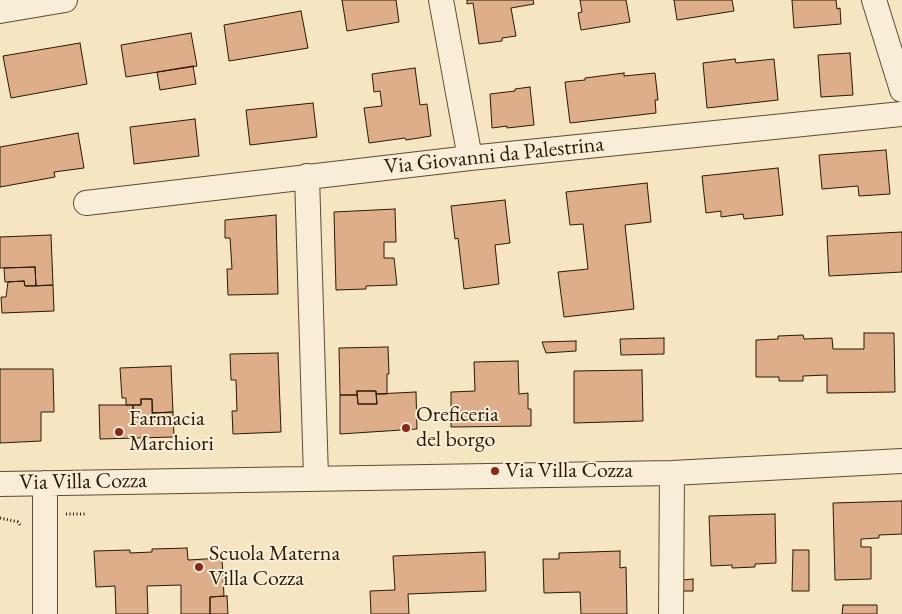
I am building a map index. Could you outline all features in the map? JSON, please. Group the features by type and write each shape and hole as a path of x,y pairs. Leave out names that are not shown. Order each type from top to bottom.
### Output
{"street":[{"path":"0,11 65,0"},
{"path":"441,0 470,158"},
{"path":"874,0 902,90"},
{"name":"Via Giovanni da Palestrina","path":"86,203 470,158 902,114"},
{"path":"307,176 316,478"},
{"name":"Via Villa Cozza","path":"0,484 672,473 902,461"},
{"path":"671,614 672,473"},
{"path":"45,483 45,614"}],"building":[{"path":"342,0 396,0 399,22 347,31"},
{"path":"467,0 533,0 534,4 511,8 516,36 502,38 502,41 479,44 473,3 467,4"},
{"path":"580,0 626,0 630,22 581,30 578,13 582,12"},
{"path":"674,0 732,0 734,11 677,20"},
{"path":"792,0 836,0 837,9 840,8 841,24 794,28"},
{"path":"301,11 308,48 229,61 224,25"},
{"path":"191,33 197,66 126,77 121,45"},
{"path":"80,43 87,84 11,98 3,56"},
{"path":"850,53 853,95 821,97 818,55"},
{"path":"735,59 736,63 774,59 778,100 707,108 703,63"},
{"path":"193,66 196,84 160,90 157,72"},
{"path":"415,68 420,105 427,104 431,136 369,143 364,108 382,106 380,91 374,92 372,74"},
{"path":"624,73 624,76 655,73 658,100 655,100 656,113 570,123 565,82"},
{"path":"530,87 534,125 492,128 490,94"},
{"path":"313,103 317,137 250,145 246,110"},
{"path":"195,119 199,156 134,164 130,127"},
{"path":"78,133 84,168 54,172 55,177 0,187 0,147"},
{"path":"886,150 890,194 859,196 858,186 822,189 819,155"},
{"path":"778,168 783,215 744,219 743,214 721,217 721,211 706,213 702,176"},
{"path":"647,183 651,222 625,225 634,309 564,317 558,272 588,269 583,224 570,225 566,192"},
{"path":"505,200 510,243 495,245 499,284 464,289 458,238 455,239 451,206"},
{"path":"395,209 396,242 384,242 384,258 394,258 397,285 366,286 366,289 336,290 334,212"},
{"path":"276,215 278,294 228,295 227,269 232,269 230,238 225,238 225,220"},
{"path":"902,232 902,272 829,276 827,236"},
{"path":"51,235 53,285 36,286 35,267 0,268 0,237"},
{"path":"35,267 36,286 25,286 24,281 5,282 4,268"},
{"path":"24,281 25,286 53,285 54,311 2,313 1,297 6,297 8,282"},
{"path":"864,333 894,333 895,392 827,393 827,375 803,376 803,381 779,381 779,377 756,377 756,340 778,339 778,336 803,335 804,339 832,338 833,349 864,349"},
{"path":"664,338 664,354 621,355 620,339"},
{"path":"576,341 576,351 546,353 542,342"},
{"path":"388,347 389,374 387,374 387,394 376,394 376,391 357,391 357,395 340,395 339,348"},
{"path":"278,353 281,432 233,434 232,411 237,411 236,380 231,380 230,354"},
{"path":"518,361 519,394 528,393 528,409 531,409 531,426 451,427 451,392 475,391 474,362"},
{"path":"171,366 173,412 152,413 152,399 141,399 141,405 126,405 126,398 122,398 120,368"},
{"path":"0,369 53,369 54,412 41,412 41,441 0,443"},
{"path":"642,370 643,421 574,423 574,371"},
{"path":"357,391 376,391 377,404 358,404"},
{"path":"416,392 417,429 340,434 340,395 357,395 358,404 377,404 376,394"},
{"path":"141,399 152,399 153,418 133,419 133,405 141,405"},
{"path":"99,405 133,405 133,419 153,418 152,413 173,412 174,437 100,439"},
{"path":"902,501 902,534 879,535 879,538 861,539 861,547 871,547 871,579 835,580 833,503"},
{"path":"775,514 776,563 755,564 755,567 732,568 732,565 711,566 709,516"},
{"path":"187,548 188,560 222,558 224,596 210,597 210,614 181,614 181,585 147,586 148,614 116,614 115,586 96,587 94,551 130,550 130,553 152,552 152,549"},
{"path":"793,550 809,550 809,591 792,591"},
{"path":"620,551 620,568 626,567 627,614 581,614 580,592 544,593 543,559 559,559 559,553"},
{"path":"485,552 486,591 408,594 409,614 371,614 370,591 395,590 393,556"},
{"path":"693,579 693,591 683,591 683,580"},
{"path":"227,596 228,614 210,614 210,597"},
{"path":"843,605 877,605 877,614 842,614"}],"place":[{"name":"Oreficeria del borgo","path":"406,428"},
{"name":"Farmacia Marchiori","path":"119,432"},
{"name":"Via Villa Cozza","path":"495,471"},
{"name":"Scuola Materna Villa Cozza","path":"199,567"}]}
